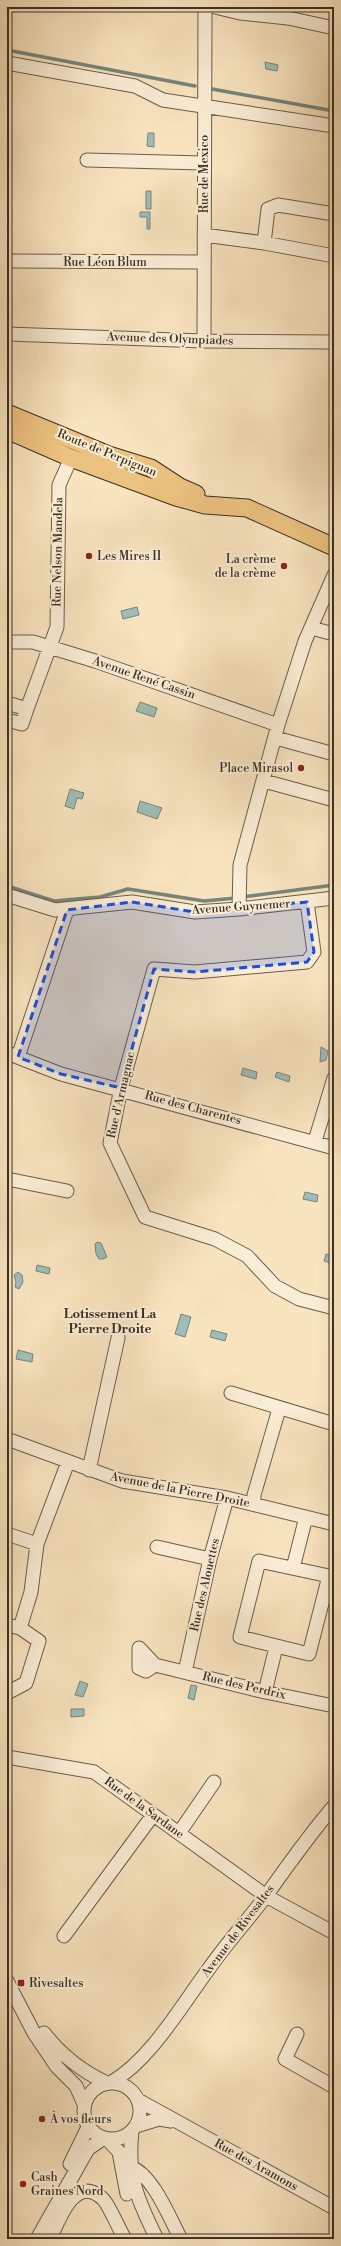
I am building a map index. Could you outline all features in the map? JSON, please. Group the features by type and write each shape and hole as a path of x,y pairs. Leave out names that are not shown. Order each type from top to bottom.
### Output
{"main road":[{"name":"Route de Perpignan","path":"7,413 109,455 151,468 180,487 226,506"},
{"name":"Route de Perpignan","path":"7,430 71,458 176,497 205,505 247,508 334,547"}],"street":[{"name":"Rue de Mexico","path":"204,340 203,163 206,106 204,61 205,7"},
{"path":"215,7 240,14 288,18 334,28"},
{"path":"7,63 135,86 163,100 334,126"},
{"path":"88,160 203,163"},
{"path":"264,243 268,209 278,205 334,214"},
{"path":"204,235 264,243 334,256"},
{"name":"Rue Léon Blum","path":"7,261 203,262"},
{"name":"Avenue des Olympiades","path":"7,334 334,342"},
{"name":"Rue Nelson Mandela","path":"7,720 22,724 57,627 59,485 71,458"},
{"path":"239,901 240,865 277,732 305,642 334,575"},
{"path":"311,628 334,634"},
{"name":"Avenue René Cassin","path":"7,642 33,642 95,661 334,754"},
{"path":"7,703 27,709"},
{"path":"264,781 334,800"},
{"name":"Avenue Guynemer","path":"7,895 55,910 132,902 195,912 239,901 306,902 334,898"},
{"name":"Rue d'Armagnac","path":"306,902 314,952 307,962 195,972 154,969 121,1088 110,1143 145,1217 215,1239 247,1256 275,1286 299,1299 334,1308"},
{"path":"13,1055 66,910"},
{"name":"Rue des Charentes","path":"13,1055 61,1074 121,1088 315,1141 334,1148"},
{"path":"315,1141 334,1078"},
{"path":"7,1179 67,1192"},
{"path":"89,1470 118,1338"},
{"path":"230,1393 279,1409 334,1424"},
{"path":"254,1504 254,1495 279,1409"},
{"name":"Avenue de la Pierre Droite","path":"7,1439 122,1481 228,1498 334,1524"},
{"path":"7,1699 7,1694 26,1683 39,1641 13,1626 31,1592 37,1544 68,1462"},
{"name":"Rue des Alouettes","path":"185,1672 210,1559 228,1498"},
{"path":"293,1568 306,1517"},
{"path":"7,1534 37,1544"},
{"path":"157,1547 210,1559"},
{"path":"259,1561 293,1568 329,1576 309,1654 240,1637 259,1561"},
{"path":"265,1692 276,1647"},
{"name":"Rue des Perdrix","path":"155,1665 265,1692 334,1706"},
{"name":"Rue de la Sardane","path":"7,1757 94,1772 266,1896 334,1933"},
{"path":"179,1833 214,1782"},
{"name":"Avenue de Rivesaltes","path":"110,2083 120,2078 142,2057 266,1896 304,1841 334,1806"},
{"path":"64,1936 153,1815"},
{"path":"9,1989 59,2052 90,2075 110,2083 127,2087 135,2096 140,2117 134,2128 131,2167 132,2181 138,2202 157,2239"},
{"path":"21,2006 34,2033 57,2067 76,2086 84,2104 85,2120 88,2127 98,2136 116,2139 134,2128"},
{"path":"297,2034 285,2058 334,2087"},
{"name":"Avenue de Rivesaltes","path":"135,2096 134,2078 142,2057"},
{"path":"84,2104 93,2090 110,2083"},
{"name":"Rue des Aramons","path":"135,2096 177,2122 334,2208"},
{"name":"Rue des Aramons","path":"134,2128 159,2119 177,2122"},
{"path":"42,2238 62,2180 88,2127"},
{"path":"42,2238 88,2149 106,2138"},
{"path":"106,2138 119,2152 123,2178 131,2205 148,2239"},
{"path":"131,2167 139,2170 155,2191 181,2239"},
{"path":"42,2238 76,2194 89,2191 97,2194 106,2202 124,2239"}],"highlighted area":[{"path":"132,902 195,912 307,902 314,952 307,962 195,972 154,969 121,1088 61,1074 18,1057 67,910"}],"water":[{"path":"265,62 278,65 277,71 266,69"},
{"path":"148,133 154,133 154,147 147,146"},
{"path":"146,191 151,191 151,209 146,209"},
{"path":"140,212 150,212 150,229 147,229 147,217 140,217"},
{"path":"137,607 139,615 123,619 121,611"},
{"path":"140,702 157,708 154,717 136,711"},
{"path":"70,789 84,793 82,799 77,798 74,809 65,806"},
{"path":"140,801 162,808 157,819 137,812"},
{"path":"321,1047 328,1051 326,1060 320,1062"},
{"path":"243,1068 257,1072 256,1079 241,1075"},
{"path":"277,1072 290,1076 289,1082 275,1077"},
{"path":"305,1192 318,1195 317,1202 303,1199"},
{"path":"97,1242 101,1243 107,1257 103,1259 99,1259 96,1254 95,1244"},
{"path":"326,1254 334,1256 334,1264 324,1261"},
{"path":"37,1265 50,1268 49,1274 36,1271"},
{"path":"18,1272 22,1275 23,1282 19,1289 15,1287 16,1282 14,1275"},
{"path":"181,1314 191,1317 185,1337 175,1334"},
{"path":"212,1330 227,1334 225,1341 210,1337"},
{"path":"18,1350 33,1354 32,1362 16,1359"},
{"path":"80,1681 88,1684 83,1697 75,1695"},
{"path":"191,1685 197,1686 194,1700 188,1698"},
{"path":"71,1709 84,1709 84,1716 71,1717"}],"waterway":[{"path":"7,50 195,86"},
{"path":"212,89 334,111"},
{"path":"242,897 334,885"},
{"path":"7,886 54,901 100,897 128,889 204,901 236,898"}],"place":[{"name":"Les Mires II","path":"89,556"},
{"name":"La crème de la crème","path":"284,566"},
{"name":"Place Mirasol","path":"301,768"},
{"name":"Rivesaltes","path":"21,1983"},
{"name":"À vos fleurs","path":"42,2119"},
{"name":"Cash Graines Nord","path":"23,2184"}],"district":[{"name":"Lotissement La Pierre Droite","path":"110,1322"}]}
